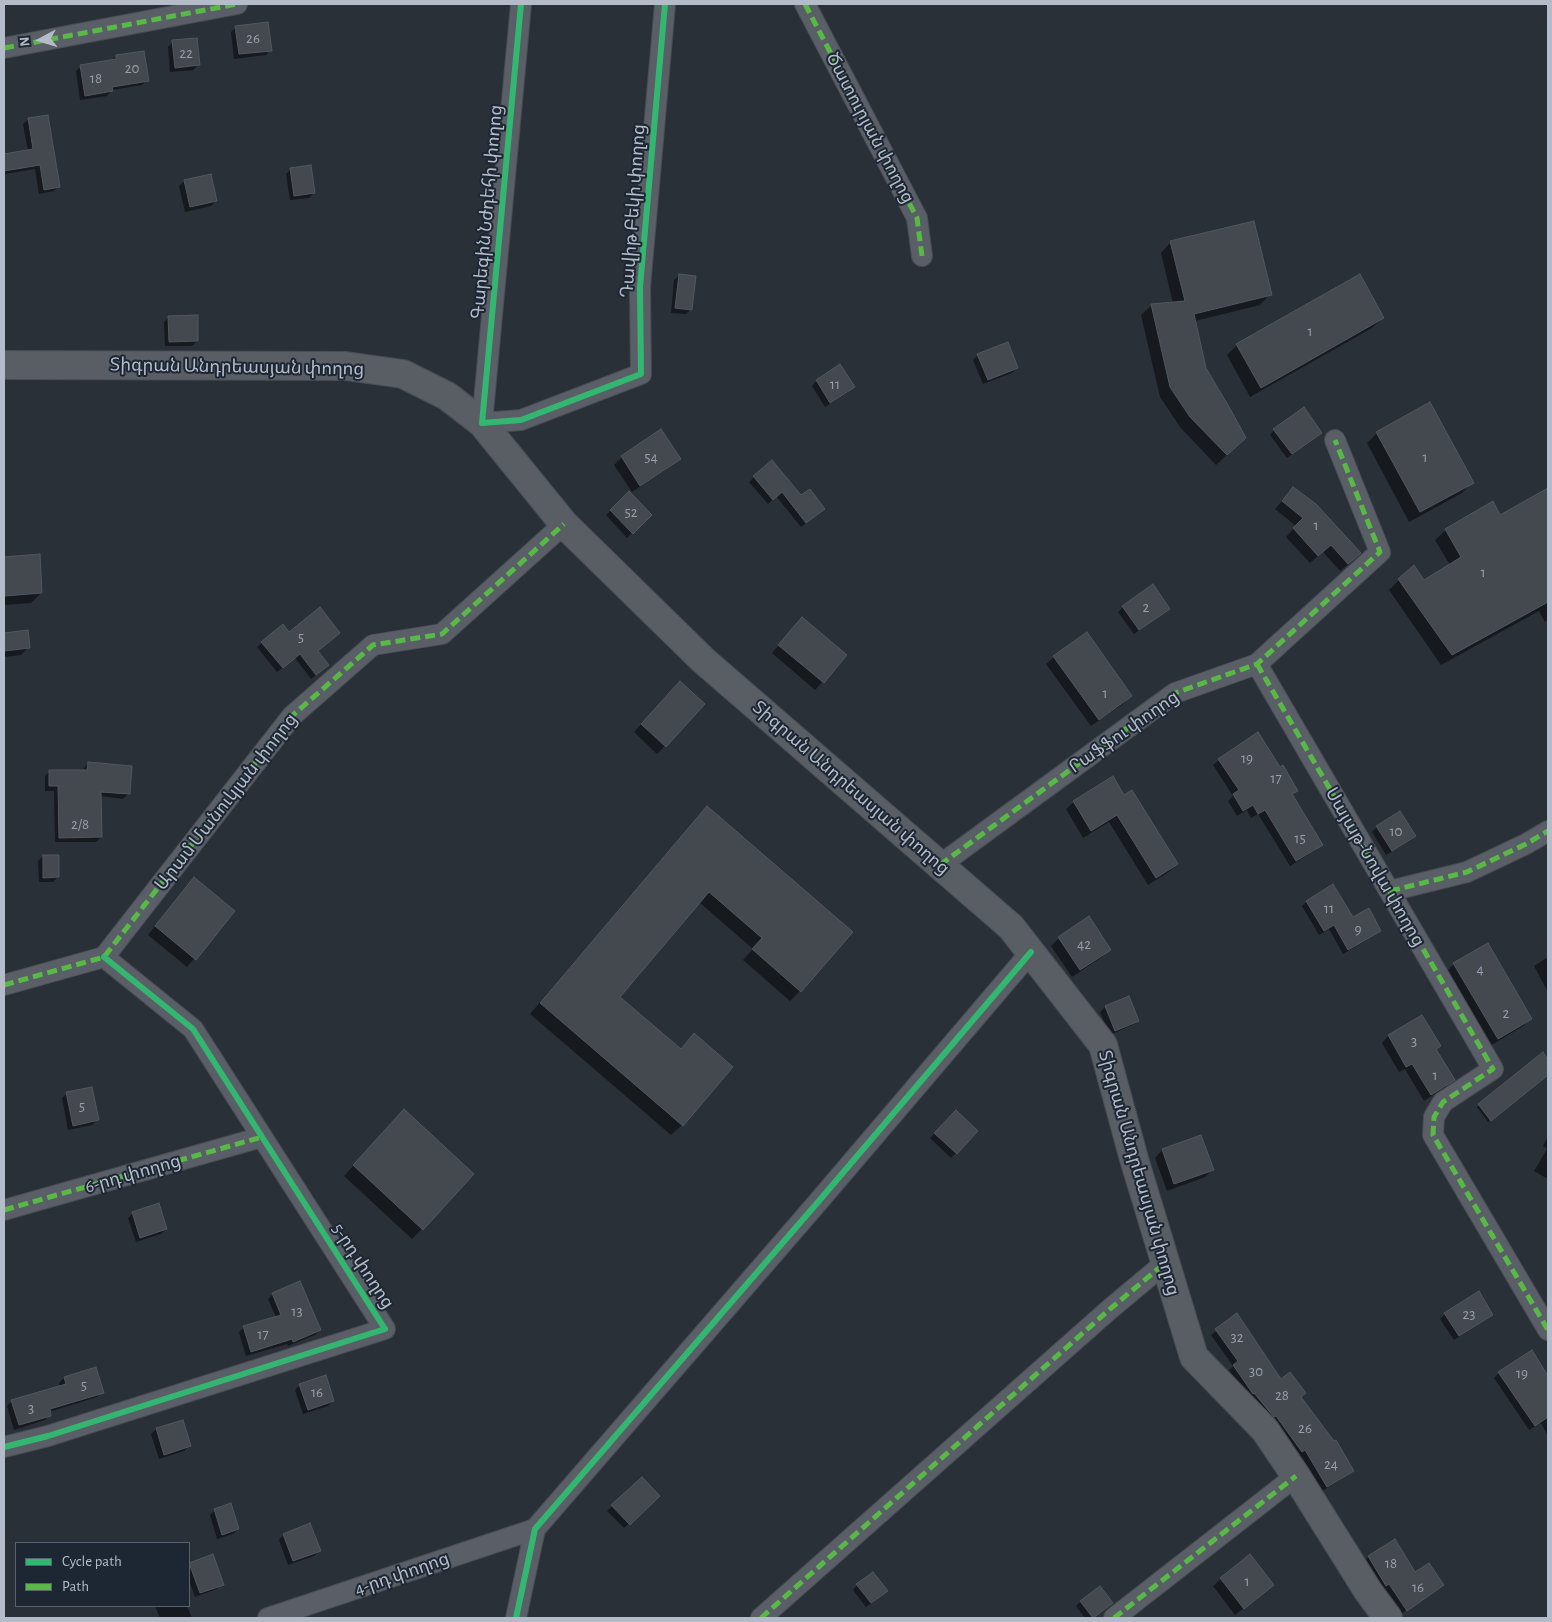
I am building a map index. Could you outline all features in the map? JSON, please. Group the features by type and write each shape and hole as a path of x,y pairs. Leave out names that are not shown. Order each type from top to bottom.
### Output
{"main road":[{"name":"Տիգրան Անդրեասյան փողոց","path":"4,365 346,366 404,374 447,396 482,423 564,524 703,660 1011,927 1103,1045 1165,1263 1194,1357 1265,1430 1368,1591 1388,1618"}],"street":[{"path":"4,48 237,4"},
{"name":"Գարեգին Նժդեհի փողոց","path":"482,423 522,4"},
{"name":"Դավիթ Բեկի փողոց","path":"482,423 521,420 641,374 641,269 665,4"},
{"name":"Ծատուրյան փողոց","path":"805,4 917,218 922,256"},
{"name":"Րաֆֆու փողոց","path":"940,865 1175,693 1257,664 1380,552 1335,440"},
{"name":"Արամ Մանուկյան փողոց","path":"104,957 292,716 373,645 442,634 564,524"},
{"name":"Սայաթ-Նովա փողոց","path":"1257,664 1493,1069 1443,1102 1434,1117 1433,1135 1548,1330"},
{"path":"1390,891 1467,872 1526,844 1548,831"},
{"path":"516,1618 535,1529 1031,952"},
{"path":"4,984 104,957"},
{"name":"5-րդ փողոց","path":"4,1447 48,1436 385,1329 193,1029 104,957"},
{"name":"6-րդ փողոց","path":"4,1210 262,1137"},
{"path":"761,1618 1110,1309 1165,1263"},
{"path":"1114,1618 1296,1476"},
{"name":"4-րդ փողոց","path":"268,1618 535,1529"}],"building":[{"path":"268,22 272,51 239,54 235,26"},
{"path":"197,38 200,65 175,68 172,40"},
{"path":"144,51 149,81 112,87 113,91 85,96 80,65 116,59 116,55"},
{"path":"48,115 60,187 44,190 40,165 4,171 4,154 33,149 28,118"},
{"path":"311,165 315,193 294,196 290,168"},
{"path":"211,174 217,201 190,207 184,180"},
{"path":"1254,221 1272,295 1194,314 1206,368 1246,438 1227,455 1190,417 1170,387 1151,304 1185,301 1170,241"},
{"path":"679,274 696,276 692,310 675,308"},
{"path":"1360,274 1384,318 1261,388 1236,344"},
{"path":"198,315 198,341 169,342 168,316"},
{"path":"1008,342 1018,368 988,380 977,354"},
{"path":"840,364 855,387 830,403 816,380"},
{"path":"1430,402 1474,483 1420,512 1376,432"},
{"path":"1304,407 1322,433 1292,454 1273,429"},
{"path":"661,429 681,459 640,486 621,456"},
{"path":"772,460 801,495 810,489 825,509 806,523 782,492 773,500 753,476"},
{"path":"1293,487 1316,504 1361,553 1348,564 1331,545 1318,556 1293,528 1303,518 1282,501"},
{"path":"1548,488 1548,602 1452,655 1398,579 1414,565 1424,580 1461,557 1445,529 1493,501 1500,515"},
{"path":"629,491 652,515 633,534 610,510"},
{"path":"40,554 42,593 4,596 4,557"},
{"path":"1153,584 1170,609 1139,630 1122,606"},
{"path":"320,607 340,633 318,651 329,665 316,675 300,654 283,668 261,642 283,624 289,632"},
{"path":"802,617 847,655 824,683 778,645"},
{"path":"28,630 30,648 4,651 4,633"},
{"path":"1087,632 1132,696 1099,720 1053,656"},
{"path":"680,681 705,704 666,747 641,724"},
{"path":"1258,732 1280,767 1283,765 1298,791 1292,794 1323,845 1296,861 1265,810 1258,814 1253,805 1243,811 1233,794 1239,790 1218,759"},
{"path":"88,762 132,766 130,794 101,792 102,837 59,838 58,786 49,786 49,770 87,770"},
{"path":"1113,776 1124,795 1132,790 1178,864 1156,878 1117,815 1091,831 1073,801"},
{"path":"707,806 853,932 801,992 752,949 762,938 709,892 620,997 681,1049 694,1033 733,1067 683,1126 540,1003"},
{"path":"1400,811 1416,836 1392,851 1376,826"},
{"path":"43,855 59,855 59,877 43,878"},
{"path":"194,877 235,911 196,960 155,926"},
{"path":"1333,884 1353,917 1369,908 1381,931 1348,950 1334,925 1324,931 1306,901"},
{"path":"1089,916 1111,950 1080,970 1058,937"},
{"path":"1488,943 1532,1019 1498,1039 1453,963"},
{"path":"1129,996 1139,1021 1115,1031 1105,1006"},
{"path":"1422,1015 1441,1046 1436,1049 1455,1080 1431,1095 1412,1064 1406,1067 1388,1035"},
{"path":"1543,1052 1548,1060 1548,1075 1491,1121 1478,1104"},
{"path":"92,1087 99,1120 73,1126 66,1092"},
{"path":"404,1109 474,1174 423,1230 353,1165"},
{"path":"956,1110 978,1131 957,1154 934,1133"},
{"path":"1201,1135 1214,1170 1174,1184 1162,1149"},
{"path":"159,1203 167,1229 140,1238 132,1212"},
{"path":"300,1281 321,1330 293,1342 292,1339 251,1352 243,1326 281,1315 272,1293"},
{"path":"1479,1291 1493,1315 1459,1336 1444,1313"},
{"path":"1237,1313 1281,1379 1290,1372 1306,1393 1301,1397 1334,1441 1336,1440 1354,1471 1327,1487 1305,1450 1302,1452 1276,1416 1274,1417 1253,1394 1233,1365 1238,1361 1215,1329"},
{"path":"1532,1350 1548,1376 1548,1417 1535,1426 1498,1372"},
{"path":"96,1367 104,1393 50,1409 51,1416 19,1425 11,1400 66,1384 64,1377"},
{"path":"326,1375 334,1401 308,1410 299,1384"},
{"path":"183,1420 191,1446 164,1455 156,1428"},
{"path":"642,1477 660,1496 630,1525 611,1505"},
{"path":"231,1503 239,1529 222,1535 214,1509"},
{"path":"310,1523 321,1551 293,1561 283,1534"},
{"path":"1395,1539 1415,1572 1429,1563 1444,1585 1407,1611 1389,1584 1386,1586 1368,1556"},
{"path":"213,1554 224,1585 200,1593 190,1563"},
{"path":"1250,1554 1274,1585 1244,1609 1220,1578"},
{"path":"873,1572 888,1591 871,1603 856,1584"},
{"path":"1100,1586 1113,1603 1093,1618 1080,1601"}],"marked path":[{"path":"4,48 237,4"},
{"path":"805,4 917,218 922,256"},
{"path":"940,865 1175,693 1257,664 1380,552 1335,440"},
{"path":"4,985 104,957 292,716 373,645 442,634 564,524"},
{"path":"1257,664 1493,1069 1443,1102 1434,1117 1433,1135 1548,1330"},
{"path":"1390,891 1467,872 1526,844 1548,831"},
{"path":"4,1210 262,1137"},
{"path":"761,1618 1110,1309 1165,1263"},
{"path":"1114,1618 1296,1476"}],"cycle path":[{"path":"521,4 482,423 521,420 641,374 640,287 665,4"},
{"path":"516,1618 535,1529 1031,952"},
{"path":"4,1447 48,1436 385,1329 193,1029 104,957"}]}
